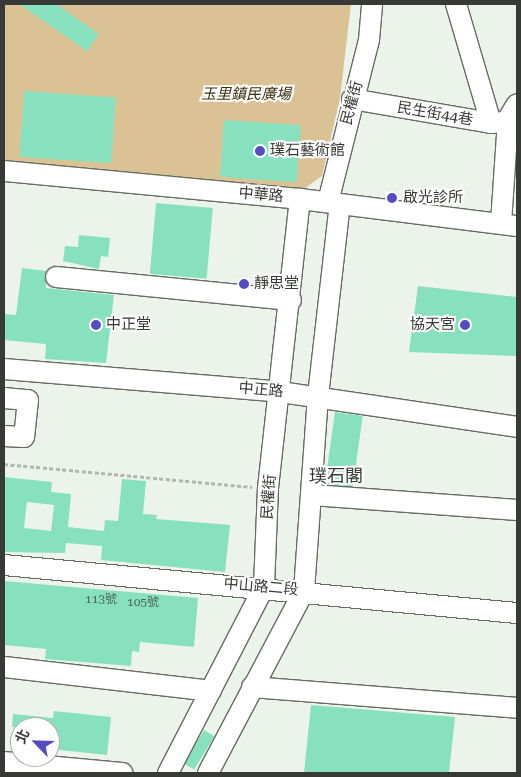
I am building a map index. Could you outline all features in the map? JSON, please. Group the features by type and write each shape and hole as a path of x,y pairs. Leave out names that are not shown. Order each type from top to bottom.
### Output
{"street":[{"name":"民權街","path":"208,773 304,591 334,203 352,99 369,40 372,4"},
{"path":"456,4 508,117 509,225"},
{"name":"民生街44巷","path":"352,99 508,117"},
{"name":"中華路","path":"4,171 300,199 509,225"},
{"name":"民權街","path":"168,773 264,587 268,488 281,392 300,199"},
{"path":"56,277 291,300"},
{"name":"中正路","path":"4,369 318,396 517,427"},
{"path":"4,398 28,400 24,437 4,436"},
{"path":"312,494 517,510"},
{"name":"中山路二段","path":"4,565 264,587 517,613"},
{"path":"4,667 211,691"},
{"path":"252,687 517,708"},
{"path":"4,762 122,773"}],"path":[{"path":"4,464 268,488"}],"green space":[{"name":"玉里鎮民廣場","path":"4,4 351,4 340,98 322,176 301,191 4,160"}],"building":[{"path":"19,4 56,4 99,34 87,51"},
{"path":"24,91 116,97 111,163 19,157"},
{"name":"璞石藝術館","path":"224,120 301,125 297,182 220,177"},
{"path":"156,203 213,208 207,279 150,274"},
{"path":"79,235 110,238 108,257 101,256 99,269 63,261 65,246 78,247"},
{"path":"22,268 46,271 46,288 114,295 106,363 45,359 46,344 4,340 4,314 16,315"},
{"name":"協天宮","path":"418,286 517,297 517,356 409,352"},
{"path":"335,412 363,416 353,488 325,484"},
{"path":"4,477 52,482 51,492 71,494 68,527 104,531 105,520 118,521 122,479 146,481 143,514 157,515 156,519 230,525 225,572 101,560 102,546 66,543 65,553 4,552","holes":["27,502 54,505 51,531 24,528"]},
{"path":"4,581 198,598 194,647 140,642 139,652 132,651 131,666 45,659 46,649 4,645"},
{"path":"311,705 455,717 449,773 304,773"},
{"path":"54,711 111,717 107,755 60,750 60,717 53,717"},
{"path":"13,714 43,717 13,717"},
{"path":"204,730 214,736 194,770 184,763"}],"place":[{"name":"璞石藝術館","path":"260,151"},
{"name":"啟光診所","path":"392,198"},
{"name":"靜思堂","path":"244,284"},
{"name":"中正堂","path":"96,325"},
{"name":"協天宮","path":"465,325"}],"district":[{"name":"璞石閣","path":"336,476"}]}
